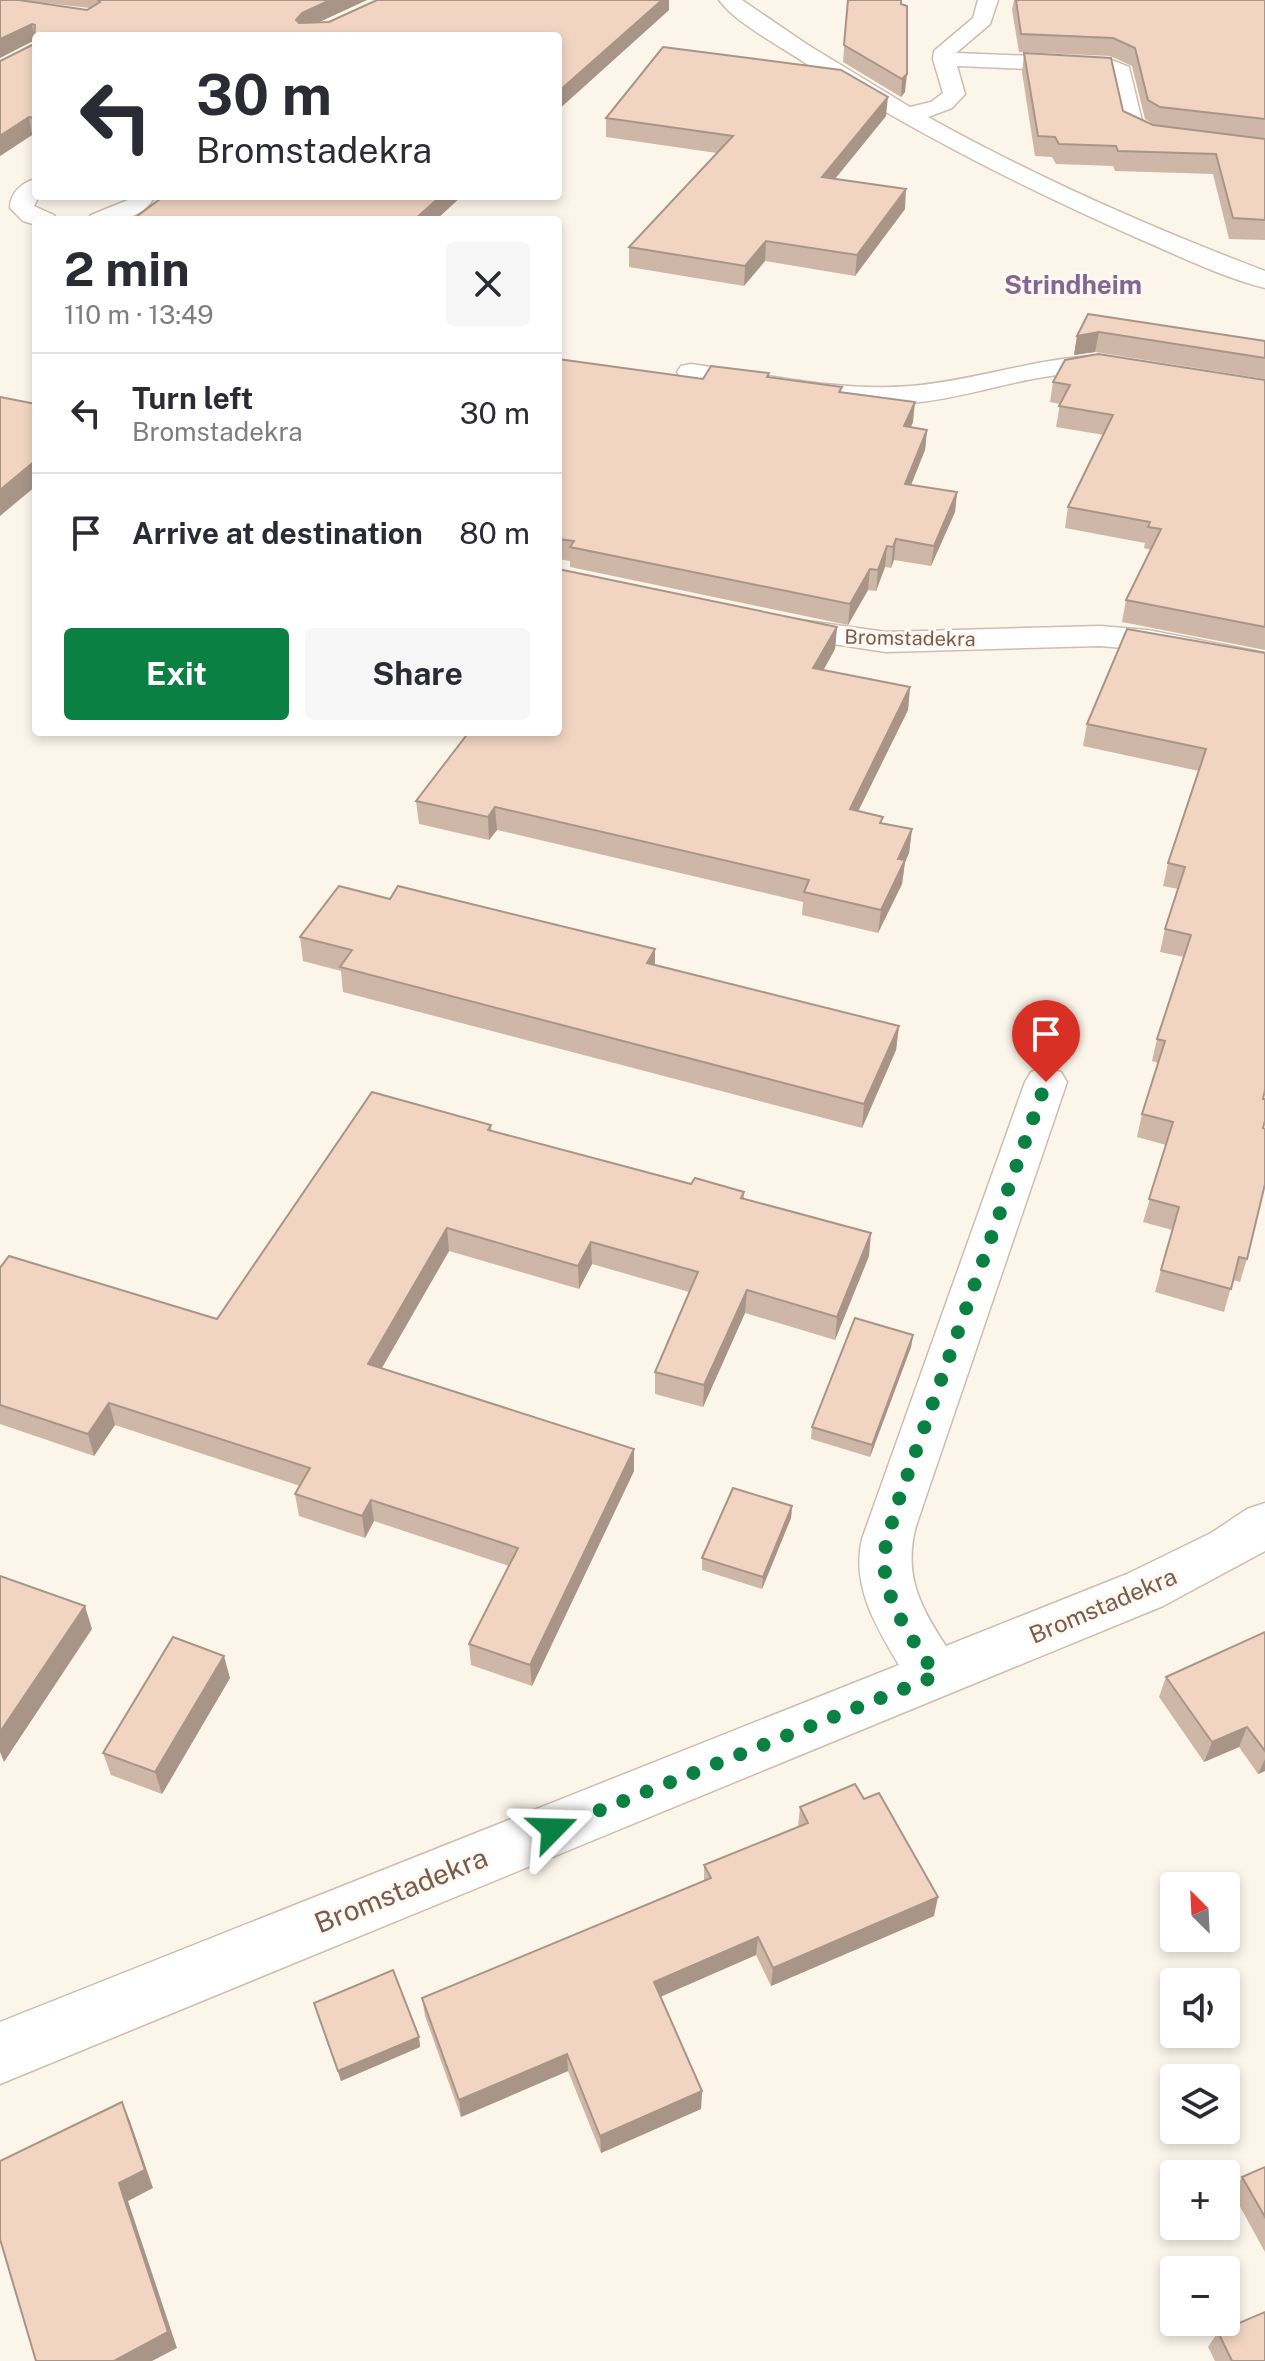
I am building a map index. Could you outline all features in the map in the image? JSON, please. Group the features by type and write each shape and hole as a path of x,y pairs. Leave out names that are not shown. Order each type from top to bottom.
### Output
{"street":[{"path":"729,0 761,25 905,115 1054,193 1265,280"},
{"path":"905,115 934,108 951,99 954,94 944,59 945,51 983,20 988,0"},
{"path":"944,59 1109,66 1121,72 1131,125 1136,130 1151,135 1265,149"},
{"path":"0,182 32,187"},
{"path":"32,190 22,199 22,208 32,216"},
{"path":"110,216 138,205 141,200"},
{"path":"691,372 897,396 932,393 1080,364 1140,370"},
{"name":"Bromstadekra","path":"744,619 845,638 886,642 1060,636 1136,639 1265,663"},
{"path":"936,1676 896,1611 886,1583 885,1552 898,1502 1046,1082"},
{"name":"Bromstadekra","path":"0,2053 1145,1590 1229,1548 1265,1524"}],"building":[{"path":"0,0 87,10 100,2 98,0 330,0 302,13 296,20 299,23 329,22 377,0 662,0 562,88 562,32 35,32 35,25 32,24 0,39"},
{"path":"848,0 901,0 901,4 907,6 907,74 902,79 844,45"},
{"path":"1016,0 1265,0 1265,119 1160,107 1148,100 1135,48 1113,38 1021,34"},
{"path":"32,45 32,117 0,136 0,61"},
{"path":"663,47 841,70 888,97 822,177 906,189 857,255 766,241 745,266 629,247 733,136 606,118"},
{"path":"1024,53 1111,58 1123,111 1153,125 1265,139 1265,220 1233,218 1216,154 1118,151 1116,146 1059,144 1055,137 1038,136"},
{"path":"159,200 436,200 418,216 137,216"},
{"path":"1088,314 1265,341 1265,358 1099,332 1077,336"},
{"path":"1098,354 1265,380 1265,627 1126,600 1161,529 1148,527 1150,522 1068,507 1113,415 1059,406 1070,385 1053,382 1065,360"},
{"path":"562,360 703,379 711,366 842,387 839,392 915,402 904,426 927,430 905,484 957,492 934,546 896,539 893,547 887,546 878,570 870,569 850,604 570,547 574,541 562,540"},
{"path":"0,397 32,403 32,463 0,490"},
{"path":"562,570 837,627 813,668 910,687 850,809 883,817 880,823 912,829 898,859 905,860 881,910 804,892 809,880 495,807 488,817 416,801 466,736 562,736"},
{"path":"1127,629 1265,653 1265,1184 1247,1259 1239,1257 1231,1289 1161,1270 1179,1207 1149,1199 1173,1122 1142,1114 1165,1041 1157,1039 1191,935 1165,929 1185,867 1168,863 1206,749 1087,724"},
{"path":"339,886 390,899 398,886 655,949 647,963 899,1026 864,1104 340,967 352,950 300,937"},
{"path":"372,1092 491,1125 488,1130 691,1184 695,1178 744,1192 741,1198 871,1233 837,1317 747,1290 704,1385 655,1372 698,1272 591,1242 578,1266 447,1228 368,1364 634,1449 530,1665 469,1644 518,1548 371,1500 362,1516 295,1494 310,1468 109,1403 88,1434 0,1405 0,1268 9,1256 217,1319"},
{"path":"855,1318 913,1335 872,1445 812,1427"},
{"path":"733,1488 792,1506 763,1577 702,1558"},
{"path":"0,1576 85,1606 0,1732"},
{"path":"1265,1632 1265,1751 1247,1727 1212,1742 1166,1677"},
{"path":"173,1637 224,1656 155,1772 103,1753"},
{"path":"855,1784 864,1799 879,1793 938,1897 773,1968 758,1937 654,1982 702,2091 600,2136 567,2054 459,2100 422,1998 711,1878 704,1865 808,1823 800,1807"},
{"path":"393,1970 419,2037 338,2071 314,2003"},
{"path":"122,2102 145,2170 119,2183 168,2332 114,2361 36,2361 0,2239 0,2161"},
{"path":"1265,2167 1265,2217 1242,2177"},
{"path":"1265,2312 1265,2361 1232,2361 1220,2336 1240,2336 1240,2323"}],"district":[{"name":"Strindheim","path":"1073,285"}],"route":[{"path":"553,1829 936,1676 896,1611 886,1583 885,1552 898,1502 1046,1082"}]}
